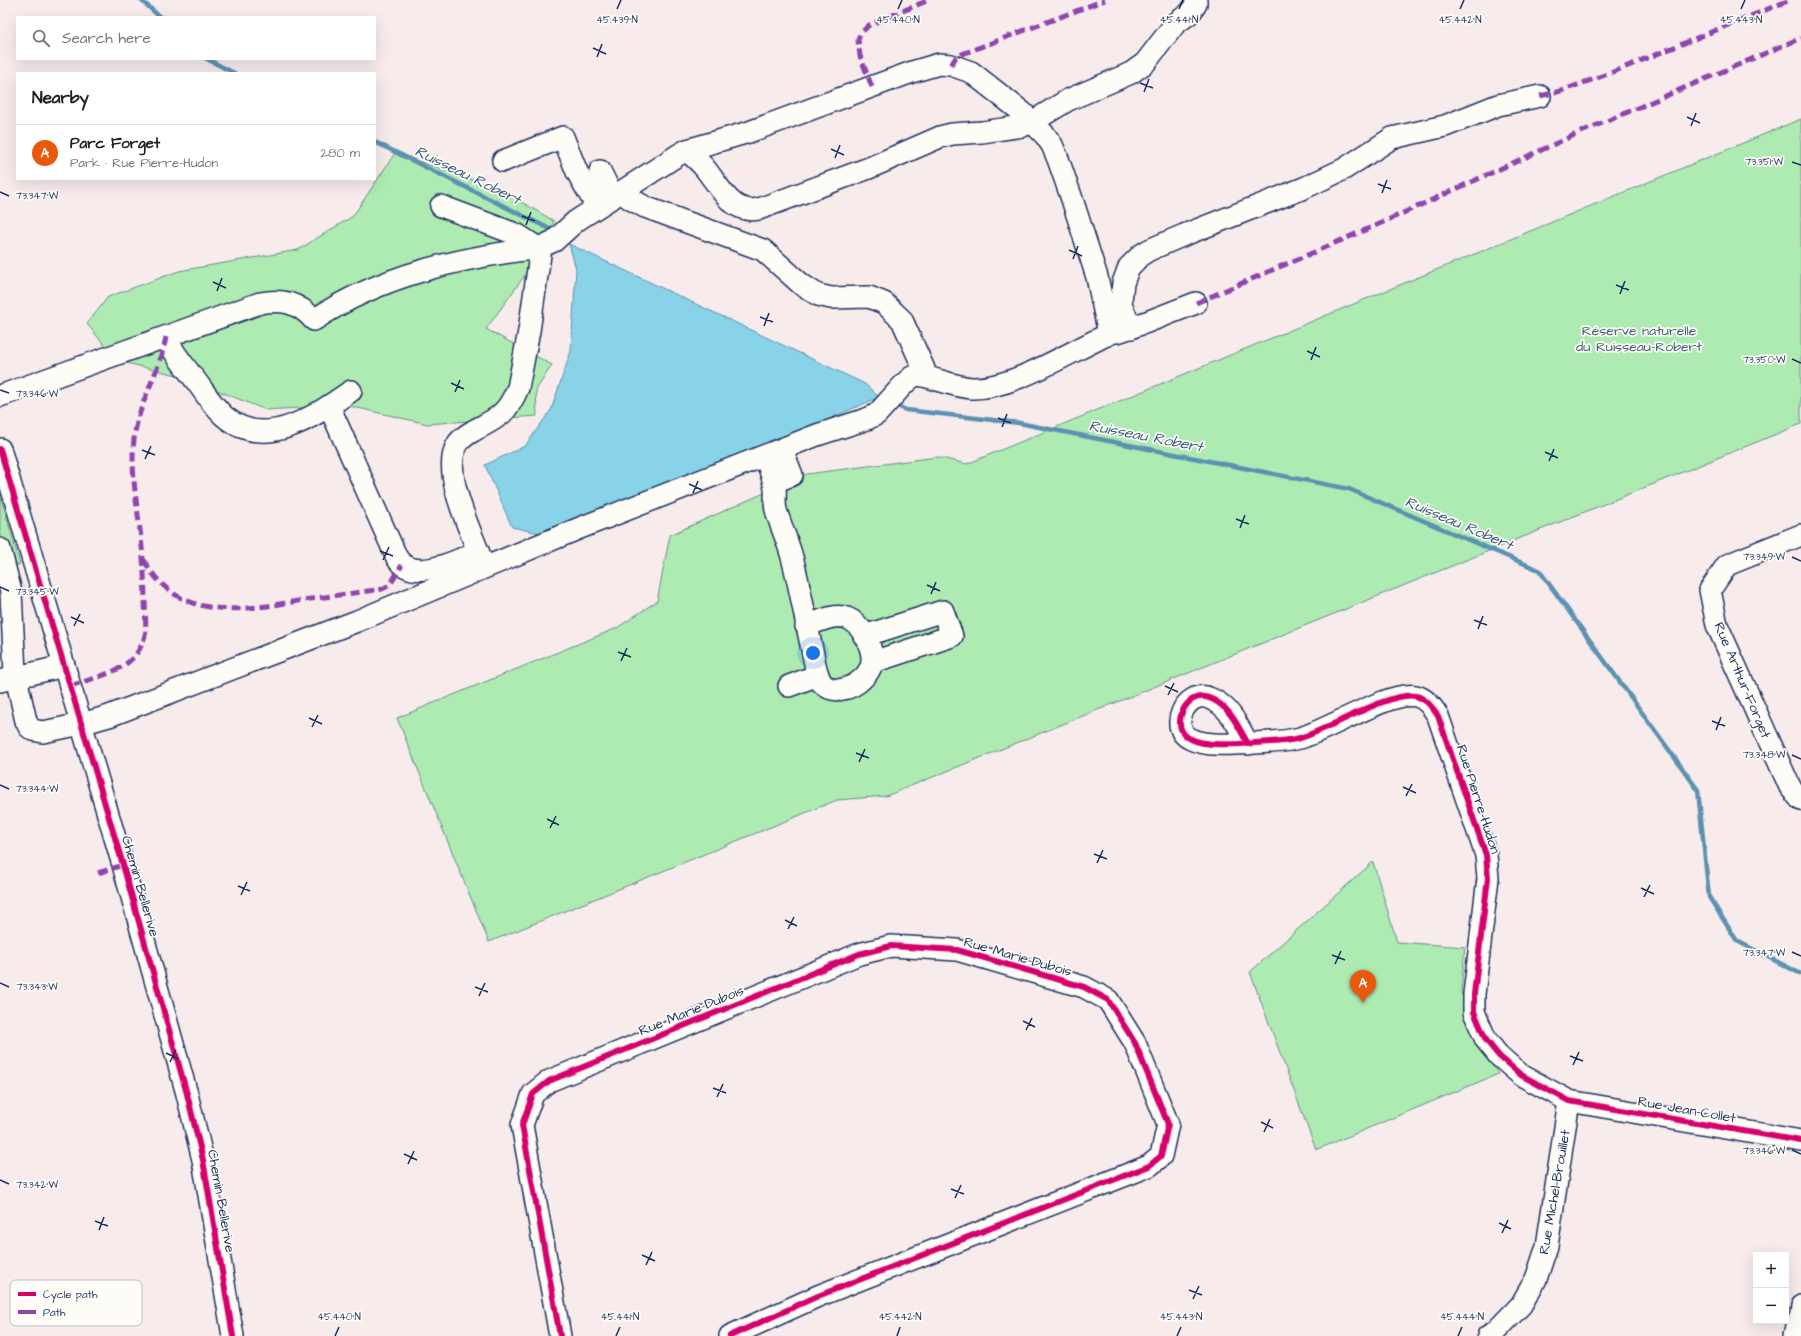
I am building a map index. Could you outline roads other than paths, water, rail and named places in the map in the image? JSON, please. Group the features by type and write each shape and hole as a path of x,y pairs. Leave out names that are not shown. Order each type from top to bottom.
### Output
{"street":[{"path":"1175,24 1178,11 1183,0"},
{"path":"687,150 703,165 738,208 750,211 759,209 869,168 940,137 952,134 1012,128 1032,122 1068,100 1138,69 1175,24 1190,13 1196,4 1196,0"},
{"path":"482,560 461,507 452,469 452,460 457,445 463,438 501,415 508,408 518,388 539,264 552,240 576,221 687,150 749,132 912,72 939,64 951,65 971,72 983,80 1032,122 1052,145 1097,277 1112,304 1131,328"},
{"path":"1109,334 1112,304 1123,283 1129,267 1141,255 1157,246 1304,188 1344,169 1380,144 1392,138 1445,126 1498,105 1540,96"},
{"path":"503,161 563,137 577,172 611,198 635,202 763,250 801,284 818,295 831,298 869,297 884,303 902,320 908,330 924,369 924,376"},
{"path":"600,171 611,198"},
{"path":"441,206 518,236 552,240"},
{"path":"0,396 260,303 282,301 303,310 314,320 368,290 404,276 439,265 552,240"},
{"path":"0,549 11,592 14,660 8,680 27,724 33,730 43,732 109,716 358,621 482,560 580,528 817,435 867,420 877,414 912,377 918,375 924,376 959,386 973,388 992,386 1026,375 1109,334 1131,328 1196,303"},
{"path":"166,337 172,348 215,406 224,416 242,427 262,431 304,422 351,392"},
{"path":"329,406 397,558 402,565 411,570 426,569 453,561 482,560"},
{"name":"Chemin Bellerive","path":"0,449 168,1024 194,1123 203,1164 233,1336"},
{"path":"773,453 792,475 774,482 776,509 793,561 806,626 818,675 821,682 828,688 840,690 853,685 862,679 872,662 872,654 864,636 852,620 840,616 832,617 806,626"},
{"name":"Rue Arthur-Forget","path":"1801,535 1727,565 1710,590 1717,625 1790,787 1801,800"},
{"path":"11,592 40,584"},
{"path":"864,636 943,610 952,636 872,662"},
{"path":"8,680 64,666"},
{"path":"789,686 818,675"},
{"name":"Rue Pierre-Hudon","path":"1248,744 1278,742 1300,738 1399,696 1417,696 1429,703 1438,716 1486,855 1488,878 1474,994 1474,1012 1486,1040 1499,1056 1520,1075 1569,1101"},
{"name":"Rue Marie-Dubois","path":"560,1336 522,1125 533,1094 549,1081 859,954 891,946 958,950 1084,987 1108,1000 1135,1043 1168,1124 1161,1156 1149,1166 818,1296 730,1336"},
{"name":"Rue Jean-Collet","path":"1569,1101 1801,1141"},
{"name":"Rue Michel-Brouillet","path":"1488,1336 1495,1332 1521,1305 1538,1272 1548,1246 1569,1101"},
{"path":"1796,1336 1801,1307"}],"water":[{"path":"569,244 865,384 879,397 698,477 539,533 512,527 485,465 525,446 551,410 571,351 576,269"}],"waterway":[{"name":"Ruisseau Robert","path":"141,0 159,16"},
{"name":"Ruisseau Robert","path":"209,60 232,72"},
{"name":"Ruisseau Robert","path":"376,142 556,232"},
{"name":"Ruisseau Robert","path":"893,404 906,410 1019,423 1349,489 1539,570 1698,790 1709,897 1737,941 1801,974"}],"place":[{"name":"Parc Forget","path":"1363,1003"}],"park label":[{"name":"Réserve naturelle du Ruisseau-Robert","path":"1639,338"}]}
